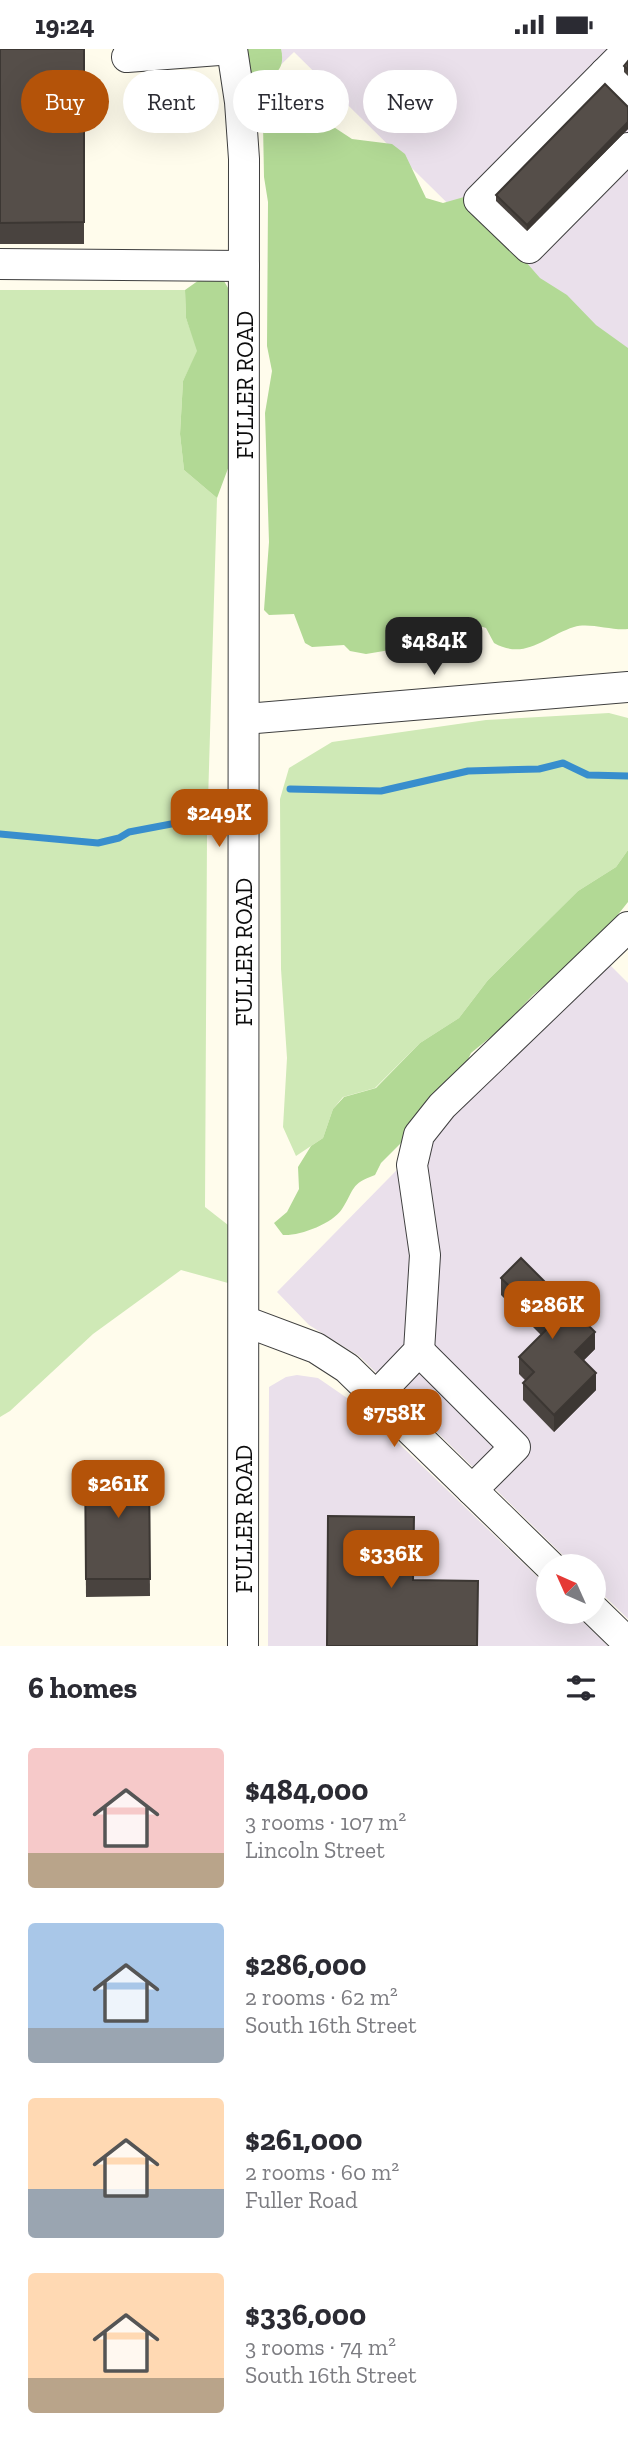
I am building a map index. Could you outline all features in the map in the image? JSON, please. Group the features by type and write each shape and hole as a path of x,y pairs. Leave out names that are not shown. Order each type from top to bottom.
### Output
{"street":[{"path":"127,57 232,49"},
{"name":"FULLER ROAD","path":"232,49 240,102 244,159 243,1646"},
{"path":"628,50 480,200 529,248 628,148"},
{"path":"605,73 628,95"},
{"path":"0,264 244,266"},
{"path":"245,719 628,687"},
{"path":"376,1396 419,1351 425,1255 412,1165 419,1135 442,1106 628,927"},
{"path":"244,1321 316,1348 347,1368 538,1554"},
{"path":"419,1351 515,1447 472,1490"},
{"path":"606,1622 628,1643"}],"shaded area":[{"path":"245,49 628,49 628,381 376,133 457,133 457,70 363,70 363,120 349,106 349,70 312,70 294,52 276,70 248,70"},
{"path":"604,959 628,983 628,1619 606,1598 606,1554 562,1554 359,1356 309,1325 277,1292"},
{"path":"297,1375 318,1378 363,1409 536,1575 536,1624 585,1624 608,1646 268,1646 269,1387 286,1377"}],"green space":[{"path":"247,49 281,49 282,63 278,70 248,70"},
{"path":"263,133 343,133 352,139 392,144 405,154 426,198 443,203 464,197 483,213 540,278 567,295 596,325 628,348 628,629 574,627 535,645 516,649 494,643 486,628 480,626 464,632 447,649 424,639 405,658 390,650 366,654 350,651 344,645 312,647 305,643 294,614 269,615 264,610 269,542 265,413 272,371 267,346 268,202 264,177"},
{"path":"221,276 234,298 233,455 217,498 184,470 180,434 183,381 197,351 186,318 185,290 202,278"},
{"path":"0,290 185,290 186,318 198,351 183,381 180,434 184,470 217,498 207,835 205,1207 228,1225 228,1283 181,1270 93,1334 10,1411 0,1417"},
{"path":"609,713 628,718 628,850 616,867 578,891 488,980 459,1018 420,1043 375,1088 343,1097 333,1109 323,1138 296,1156 283,1127 287,1058 281,969 280,799 289,768 332,742 486,720"},
{"path":"628,850 628,902 592,947 533,995 503,1027 471,1053 464,1068 428,1098 422,1122 381,1163 375,1175 357,1184 342,1209 331,1220 315,1228 283,1235 274,1223 287,1212 299,1189 298,1167 311,1146 323,1138 333,1109 344,1097 376,1088 420,1043 459,1018 488,980 578,891 616,867"}],"building":[{"path":"0,49 84,49 84,70 21,70 21,133 84,133 84,222 0,223"},
{"path":"605,84 628,107 628,122 527,225 496,195"},
{"path":"521,1258 595,1332 575,1352 596,1373 554,1415 523,1383 534,1372 519,1357 550,1326 501,1278"},
{"path":"85,1461 149,1461 150,1579 86,1579"},
{"path":"328,1516 414,1517 413,1580 478,1581 477,1646 327,1646"}],"waterway":[{"path":"290,789 381,791 468,771 539,769 563,763 588,775 628,776"},
{"path":"0,834 98,843 119,838 129,832 187,821"}]}
